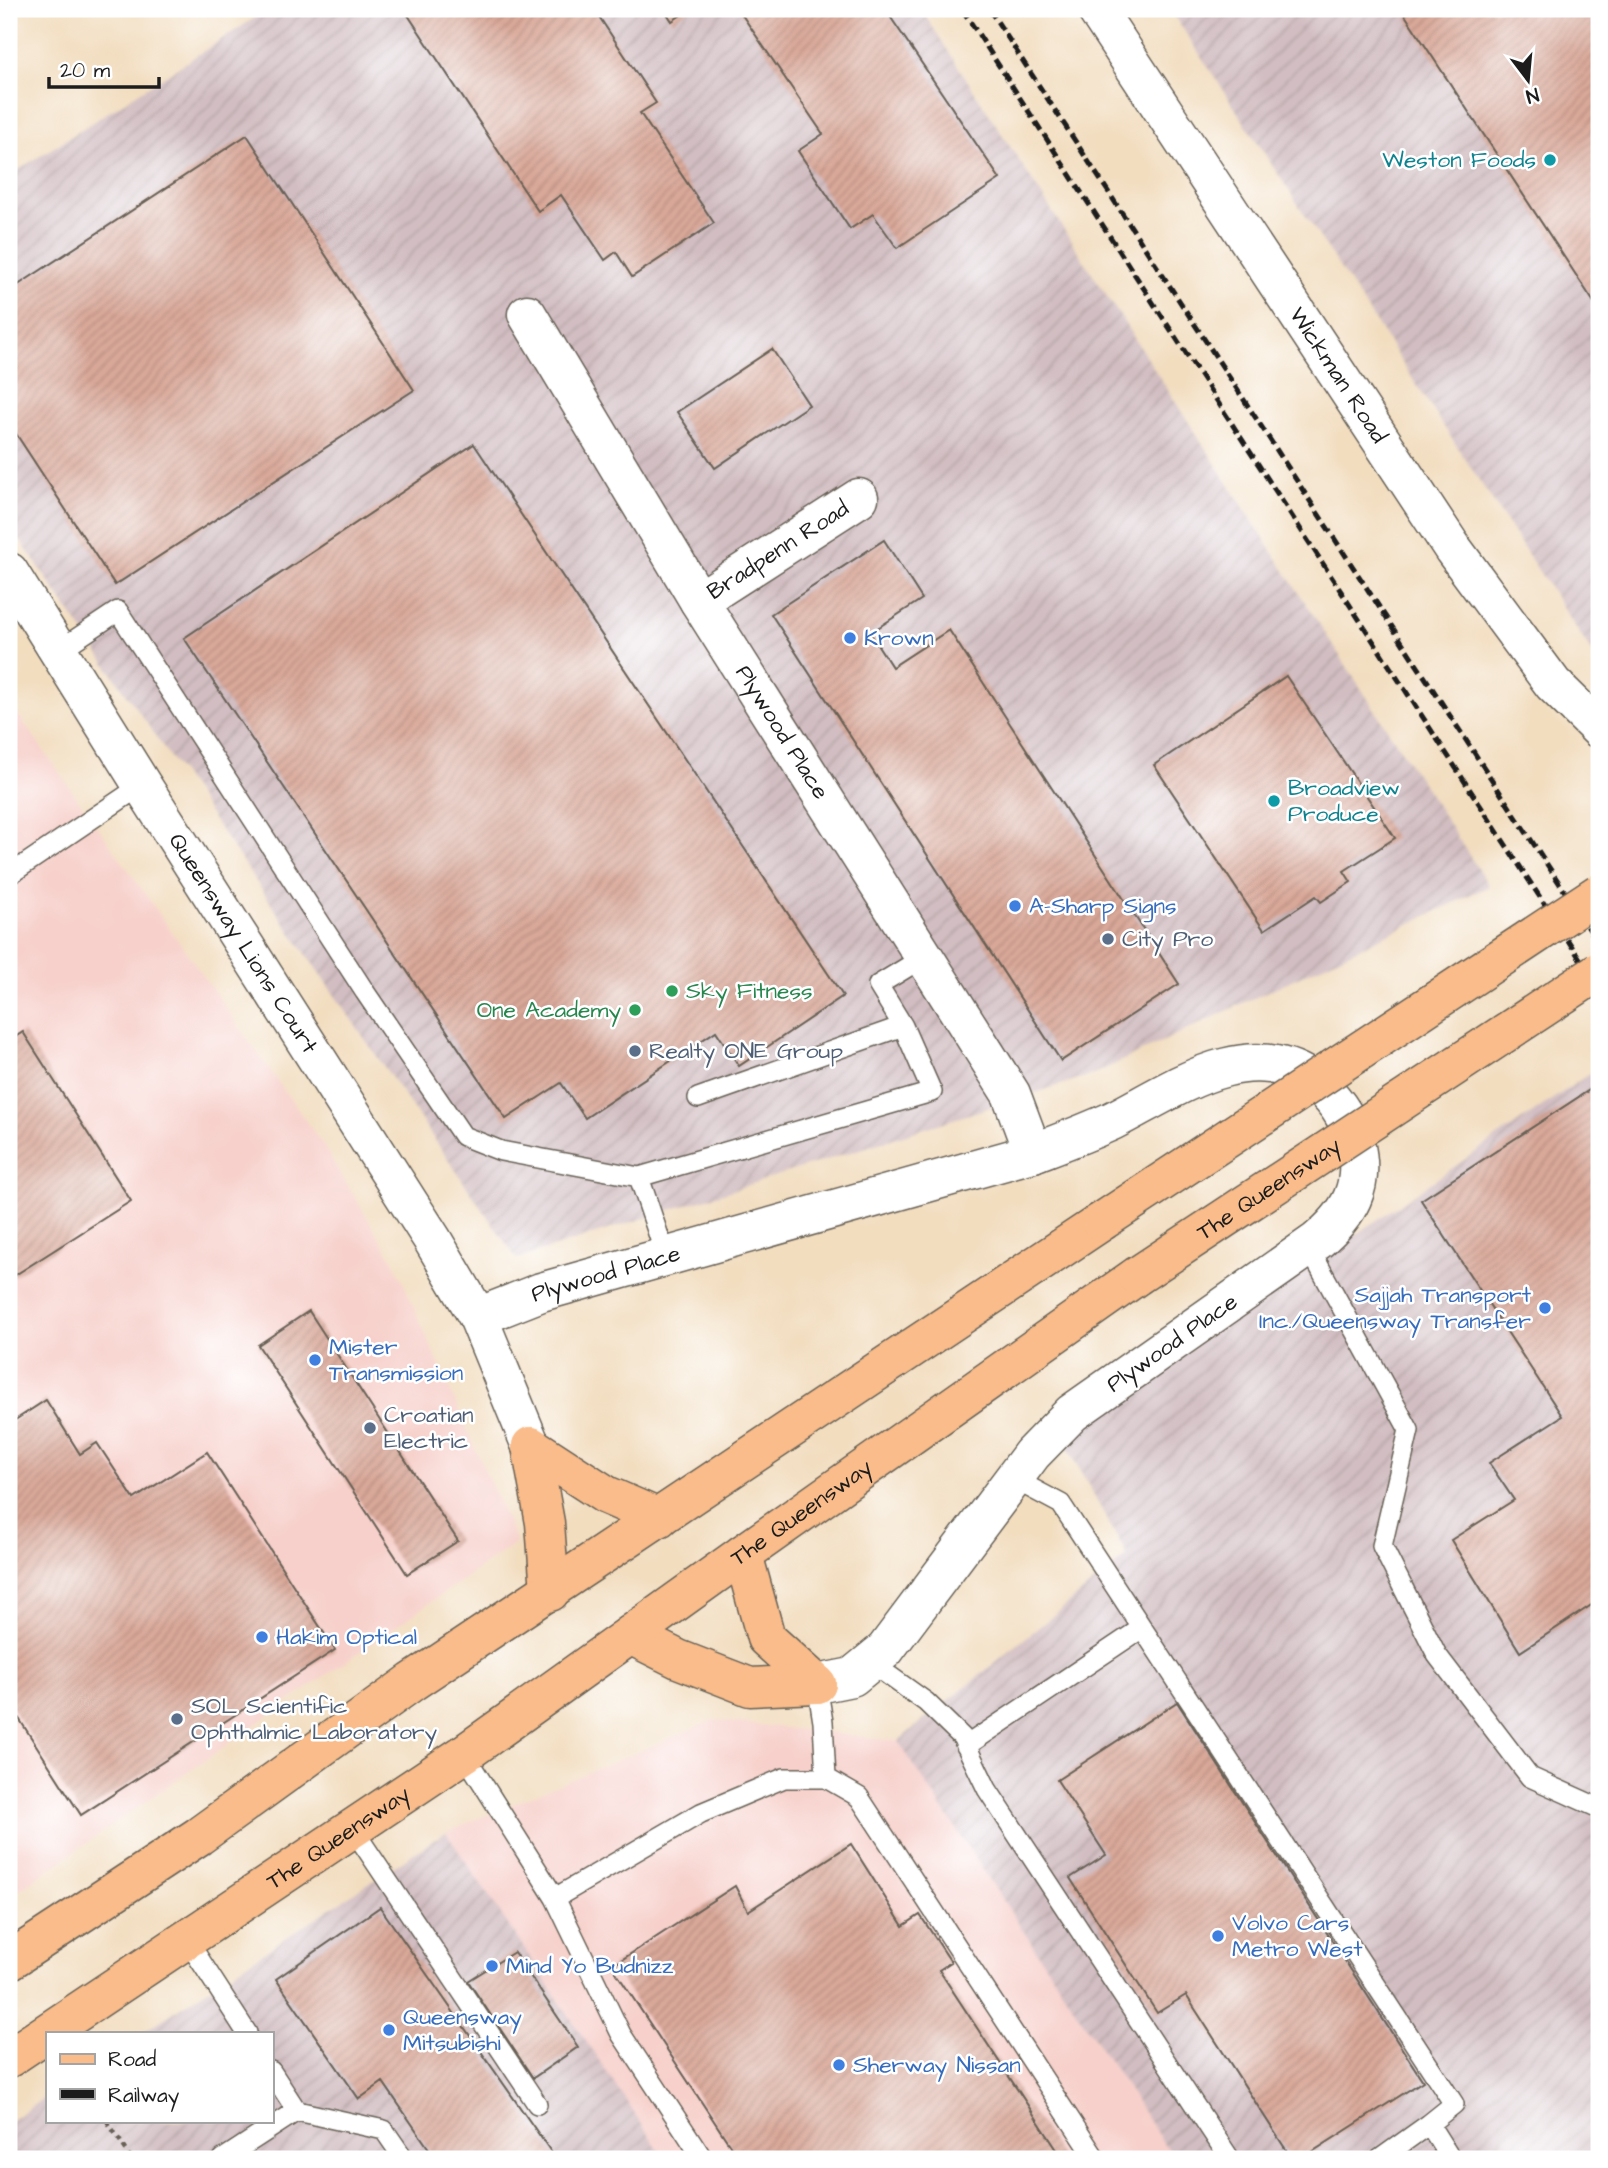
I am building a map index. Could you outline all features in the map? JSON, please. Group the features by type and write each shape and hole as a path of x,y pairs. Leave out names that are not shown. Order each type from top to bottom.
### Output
{"main road":[{"path":"9,1961 199,1836 412,1682 1599,893"},
{"name":"The Queensway","path":"48,2032 464,1754 629,1634 1137,1276 1599,971"},
{"path":"531,1446 606,1495 659,1518"},
{"path":"531,1446 545,1523 550,1592"},
{"path":"743,1554 766,1638 817,1685"},
{"path":"629,1634 678,1659 750,1687 817,1685"},
{"name":"The Queensway","path":"9,2058 46,2033"}],"street":[{"name":"Wickman Road","path":"1096,9 1453,549 1553,684 1599,729"},
{"name":"Plywood Place","path":"527,314 699,601 1011,1094 1033,1153"},
{"name":"Bradpenn Road","path":"699,601 859,498"},
{"name":"Queensway Lions Court","path":"9,572 340,1093 478,1317"},
{"name":"Plywood Place","path":"478,1317 541,1292 1033,1153 1109,1122 1191,1079 1225,1067 1250,1063 1276,1065 1300,1073 1322,1087 1339,1106 1351,1129 1358,1154 1357,1180 1350,1204 1338,1222 1072,1413 1032,1454 886,1650 852,1676 817,1685"},
{"path":"478,1317 531,1446"}],"lane":[{"path":"58,650 118,611 365,992 463,1136 501,1151 639,1177 932,1093 903,1026 878,985 925,957"},
{"path":"9,875 142,785"},
{"path":"698,1098 903,1026"},
{"path":"639,1177 666,1257"},
{"path":"1308,1246 1409,1430 1382,1546 1437,1655 1530,1777 1599,1808"},
{"path":"1014,1479 1061,1504 1454,2104 1380,2159"},
{"path":"966,1746 1142,1628"},
{"path":"870,1662 926,1702 962,1737 987,1789 1230,2159"},
{"path":"817,1685 823,1723 826,1777"},
{"path":"464,1754 555,1898 621,2034 703,2159"},
{"path":"555,1898 701,1813 784,1778 826,1777 859,1797 1096,2159"},
{"path":"353,1829 537,2104"},
{"path":"187,1940 246,2032"},
{"path":"273,2074 297,2111 384,2130 404,2159"},
{"path":"223,2159 297,2111"},
{"path":"1429,2124 1451,2159"}],"path":[{"path":"108,2122 132,2159"}],"shaded area":[{"path":"269,9 921,9 1489,886 1094,1074 517,1259 9,524 9,176"},
{"path":"1170,9 1599,9 1599,663"},
{"path":"9,702 324,1147 394,1262 516,1542 9,1897"},
{"path":"1592,1072 1599,1083 1599,2159 1174,2159 898,1741 1127,1556 1062,1437"},
{"path":"714,1720 898,1741 1174,2159 665,2159 446,1832"},
{"path":"446,1832 665,2159 9,2159 9,2122 46,2097 46,2122 273,2122 273,2032 144,2032"}],"building":[{"path":"404,9 594,9 656,103 640,113 714,223 632,277 616,252 605,260 561,195 538,211"},
{"path":"664,9 690,9 672,21"},
{"path":"738,9 885,9 1000,179 897,248 873,214 850,229 798,151 823,134"},
{"name":"Weston Foods","path":"1401,9 1599,9 1599,310"},
{"path":"247,135 414,390 115,585 9,423 9,291"},
{"path":"772,349 809,405 715,468 677,412"},
{"path":"474,444 843,996 739,1066 716,1031 585,1118 561,1083 506,1119 184,638"},
{"path":"884,540 922,599 870,633 892,667 949,630 1179,984 1061,1061 771,614"},
{"name":"Broadview Produce","path":"1286,676 1395,838 1344,871 1351,882 1321,902 1316,896 1264,930 1154,765"},
{"path":"23,1032 131,1201 9,1279 9,1041"},
{"name":"Sajjah Transport Inc./Queensway Transfer","path":"1594,1087 1599,1095 1599,1600 1520,1652 1451,1540 1514,1500 1489,1463 1562,1416 1421,1200"},
{"path":"309,1311 458,1541 407,1574 258,1345"},
{"path":"46,1400 80,1454 97,1443 134,1499 207,1452 335,1650 81,1815 9,1703 9,1424"},
{"name":"Volvo Cars Metro West","path":"1177,1702 1423,2081 1301,2159 1292,2159 1186,1995 1157,2013 1070,1878 1106,1855 1057,1780"},
{"name":"Sherway Nissan","path":"851,1844 903,1926 920,1915 951,1962 939,1970 1063,2159 739,2159 612,1966 735,1886 748,1911"},
{"name":"Queensway Mitsubishi","path":"380,1907 556,2159 436,2159 383,2082 359,2099 276,1979"},
{"path":"514,1952 578,2047 533,2078 468,1981"}],"railway":[{"path":"962,9 1599,988"},
{"path":"989,9 1599,944"}],"place":[{"name":"Weston Foods","path":"1550,160"},
{"name":"Krown","path":"850,638"},
{"name":"Broadview Produce","path":"1274,801"},
{"name":"A-Sharp Signs","path":"1015,906"},
{"name":"City Pro","path":"1108,939"},
{"name":"Sky Fitness","path":"672,991"},
{"name":"One Academy","path":"635,1010"},
{"name":"Realty ONE Group","path":"635,1051"},
{"name":"Sajjah Transport Inc./Queensway Transfer","path":"1545,1308"},
{"name":"Mister Transmission","path":"315,1360"},
{"name":"Croatian Electric","path":"370,1428"},
{"name":"Hakim Optical","path":"262,1637"},
{"name":"SOL Scientific Ophthalmic Laboratory","path":"177,1719"},
{"name":"Volvo Cars Metro West","path":"1218,1936"},
{"name":"Mind Yo Budnizz","path":"492,1966"},
{"name":"Queensway Mitsubishi","path":"389,2030"},
{"name":"Sherway Nissan","path":"839,2065"}]}
